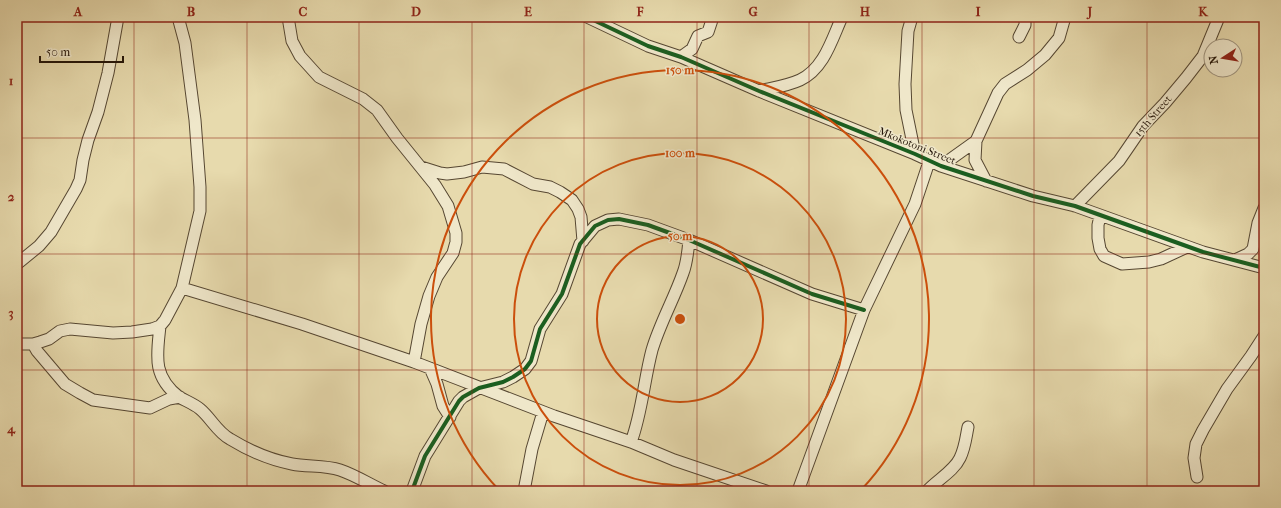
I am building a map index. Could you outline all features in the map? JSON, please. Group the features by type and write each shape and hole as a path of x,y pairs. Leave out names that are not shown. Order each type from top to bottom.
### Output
{"street":[{"path":"17,264 39,246 51,232 80,180 88,140 98,112 108,73 118,17"},
{"path":"17,344 33,344 49,339 60,331 70,329 113,333 152,329 160,326 165,320 182,288 200,211 200,187 196,120 184,43 178,17"},
{"path":"288,17 292,41 300,56 311,69 319,77 363,99 376,110 435,185 448,206 456,233 456,242 453,253 437,277 429,296 421,324 414,362"},
{"name":"Mkokotoni Street","path":"587,17 648,46 681,57 758,91 915,154 930,162 1033,196 1075,206 1187,247 1264,268"},
{"path":"681,57 692,49 698,36 708,32 713,17"},
{"path":"758,91 790,84 802,79 812,72 820,63 827,51 842,17"},
{"path":"912,17 908,31 905,84 906,110 915,154"},
{"path":"1019,37 1024,25 1025,17"},
{"path":"986,181 976,160 976,141 998,93 1005,84 1027,70 1045,55 1059,38 1065,17"},
{"name":"15th Street","path":"1075,206 1118,161 1143,126 1186,78 1202,56 1219,17"},
{"path":"941,166 976,141"},
{"path":"798,491 864,310 915,204 930,162"},
{"path":"421,167 447,174 464,172 482,167 504,169 533,184 550,187 572,200 578,208 581,217 583,241"},
{"path":"1235,260 1248,254 1253,249 1258,223 1264,208"},
{"path":"1100,216 1098,225 1100,249 1104,256 1122,264 1149,262 1161,259 1187,247"},
{"path":"412,491 425,456 463,397 479,388 514,377 525,369 531,361 540,329 562,294 575,256 583,241 595,226 608,220 619,219 648,226 689,240 812,294 864,310"},
{"path":"632,442 637,428 645,381 653,348 665,314 683,272 689,240"},
{"path":"182,288 302,324 414,362 594,431 632,442 674,460 766,491"},
{"path":"160,326 157,355 159,372 164,380 180,397 191,402 200,409 228,438 250,449 291,464 340,470 384,491"},
{"path":"1197,477 1194,458 1196,444 1227,388 1264,336"},
{"path":"33,344 37,351 65,384 80,394 93,400 150,408 169,399 180,397"},
{"path":"430,368 437,384 443,406 450,417"},
{"path":"524,491 532,449 543,412"},
{"path":"927,491 960,459 968,427"}],"cycle path":[{"path":"587,17 648,46 681,57 941,166 1033,196 1075,206 1203,252 1264,268"},
{"path":"412,491 425,456 459,401 479,388 503,382 513,377 525,369 531,361 540,329 562,294 580,244 595,226 608,220 619,219 648,225 689,240 812,294 864,310"}]}
